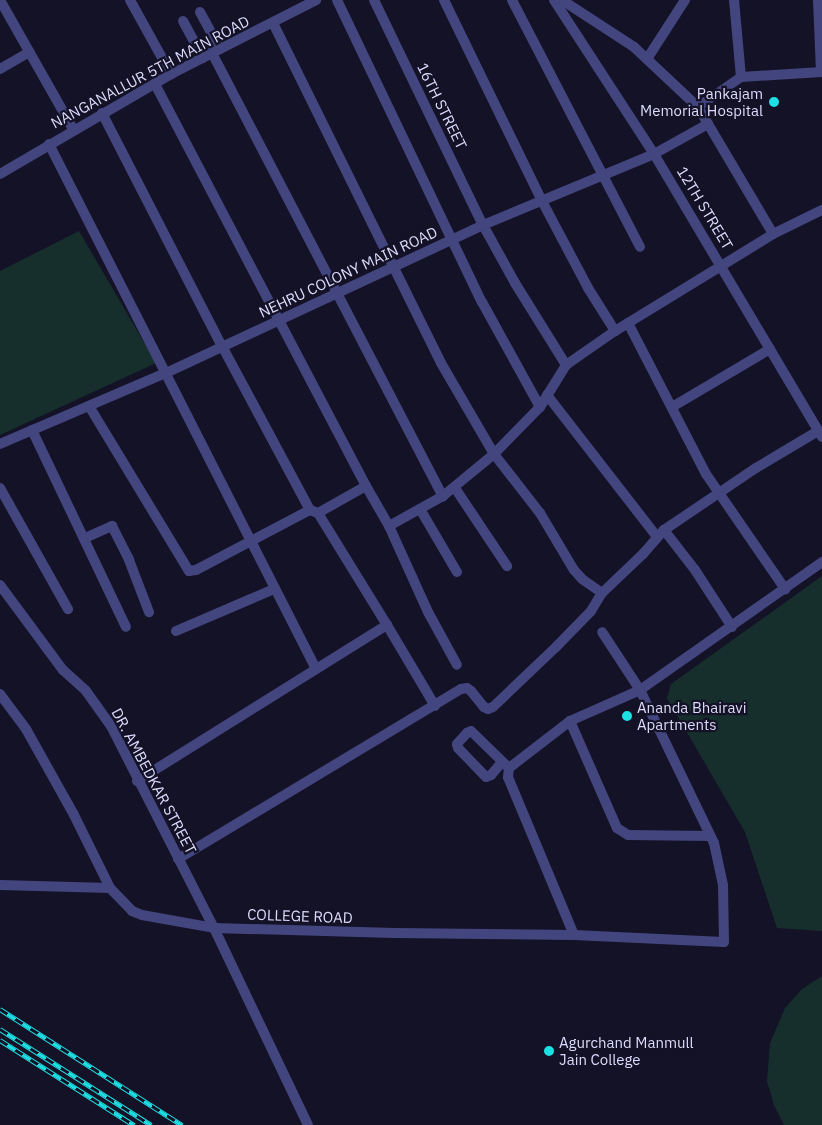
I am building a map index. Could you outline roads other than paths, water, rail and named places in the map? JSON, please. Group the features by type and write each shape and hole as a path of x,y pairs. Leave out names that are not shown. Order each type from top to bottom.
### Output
{"street":[{"path":"0,0 73,129"},
{"path":"130,0 171,74"},
{"name":"NANGANALLUR 5TH MAIN ROAD","path":"0,174 73,129 155,84 210,50 273,23 316,0"},
{"path":"337,0 482,302 540,407"},
{"name":"16TH STREET","path":"374,0 483,226 515,283 566,365"},
{"path":"444,0 542,201 588,288 615,331"},
{"path":"512,0 640,247"},
{"name":"12TH STREET","path":"554,0 654,154 820,434"},
{"path":"562,0 575,3 634,46 698,107 774,234"},
{"path":"647,59 685,0"},
{"path":"734,0 740,77"},
{"path":"698,107 740,77 822,72 818,0"},
{"path":"200,12 210,50 336,294 444,496"},
{"path":"183,20 210,50"},
{"path":"273,23 441,363 494,454 524,490 574,570 602,593"},
{"path":"0,69 30,52"},
{"path":"155,84 278,320 389,526 428,612 457,665"},
{"path":"102,113 222,346 314,512 434,706"},
{"name":"NEHRU COLONY MAIN ROAD","path":"0,444 166,373 393,266 483,226 654,154 708,124"},
{"path":"49,144 316,669"},
{"path":"389,526 444,496 494,454 540,407 566,365 615,331 774,234 822,210"},
{"path":"628,323 691,446 719,494 785,589"},
{"path":"672,406 770,350"},
{"path":"547,395 660,533 695,570 732,627"},
{"path":"89,406 188,571 196,570 366,486"},
{"path":"32,430 126,627"},
{"path":"178,859 461,689 467,688 484,707 488,709 493,707 520,684 584,618 602,593 643,554 660,533 756,468 820,434"},
{"path":"0,488 68,609"},
{"path":"455,488 507,566"},
{"path":"420,509 457,572"},
{"path":"85,538 112,526 129,560 149,612"},
{"path":"574,935 508,777 506,765 472,731 467,733 457,744 486,777 491,775 506,765 570,721 640,690 822,562"},
{"name":"DR. AMBEDKAR STREET","path":"0,585 63,670 86,691 111,726 214,928 308,1125"},
{"path":"176,631 274,589"},
{"path":"137,780 386,626"},
{"path":"570,721 617,828 628,835 710,836 640,690 602,632"},
{"name":"COLLEGE ROAD","path":"0,694 26,729 74,815 110,888 132,911 142,915 214,928 394,934 574,935 724,942 723,885 714,844 710,836"},
{"path":"0,885 110,888"}],"railway":[{"path":"0,1009 182,1125"},
{"path":"0,1029 151,1125"},
{"path":"0,1040 134,1125"}],"place":[{"name":"Pankajam Memorial Hospital","path":"774,102"},
{"name":"Ananda Bhairavi Apartments","path":"627,716"},
{"name":"Agurchand Manmull Jain College","path":"549,1051"}]}
